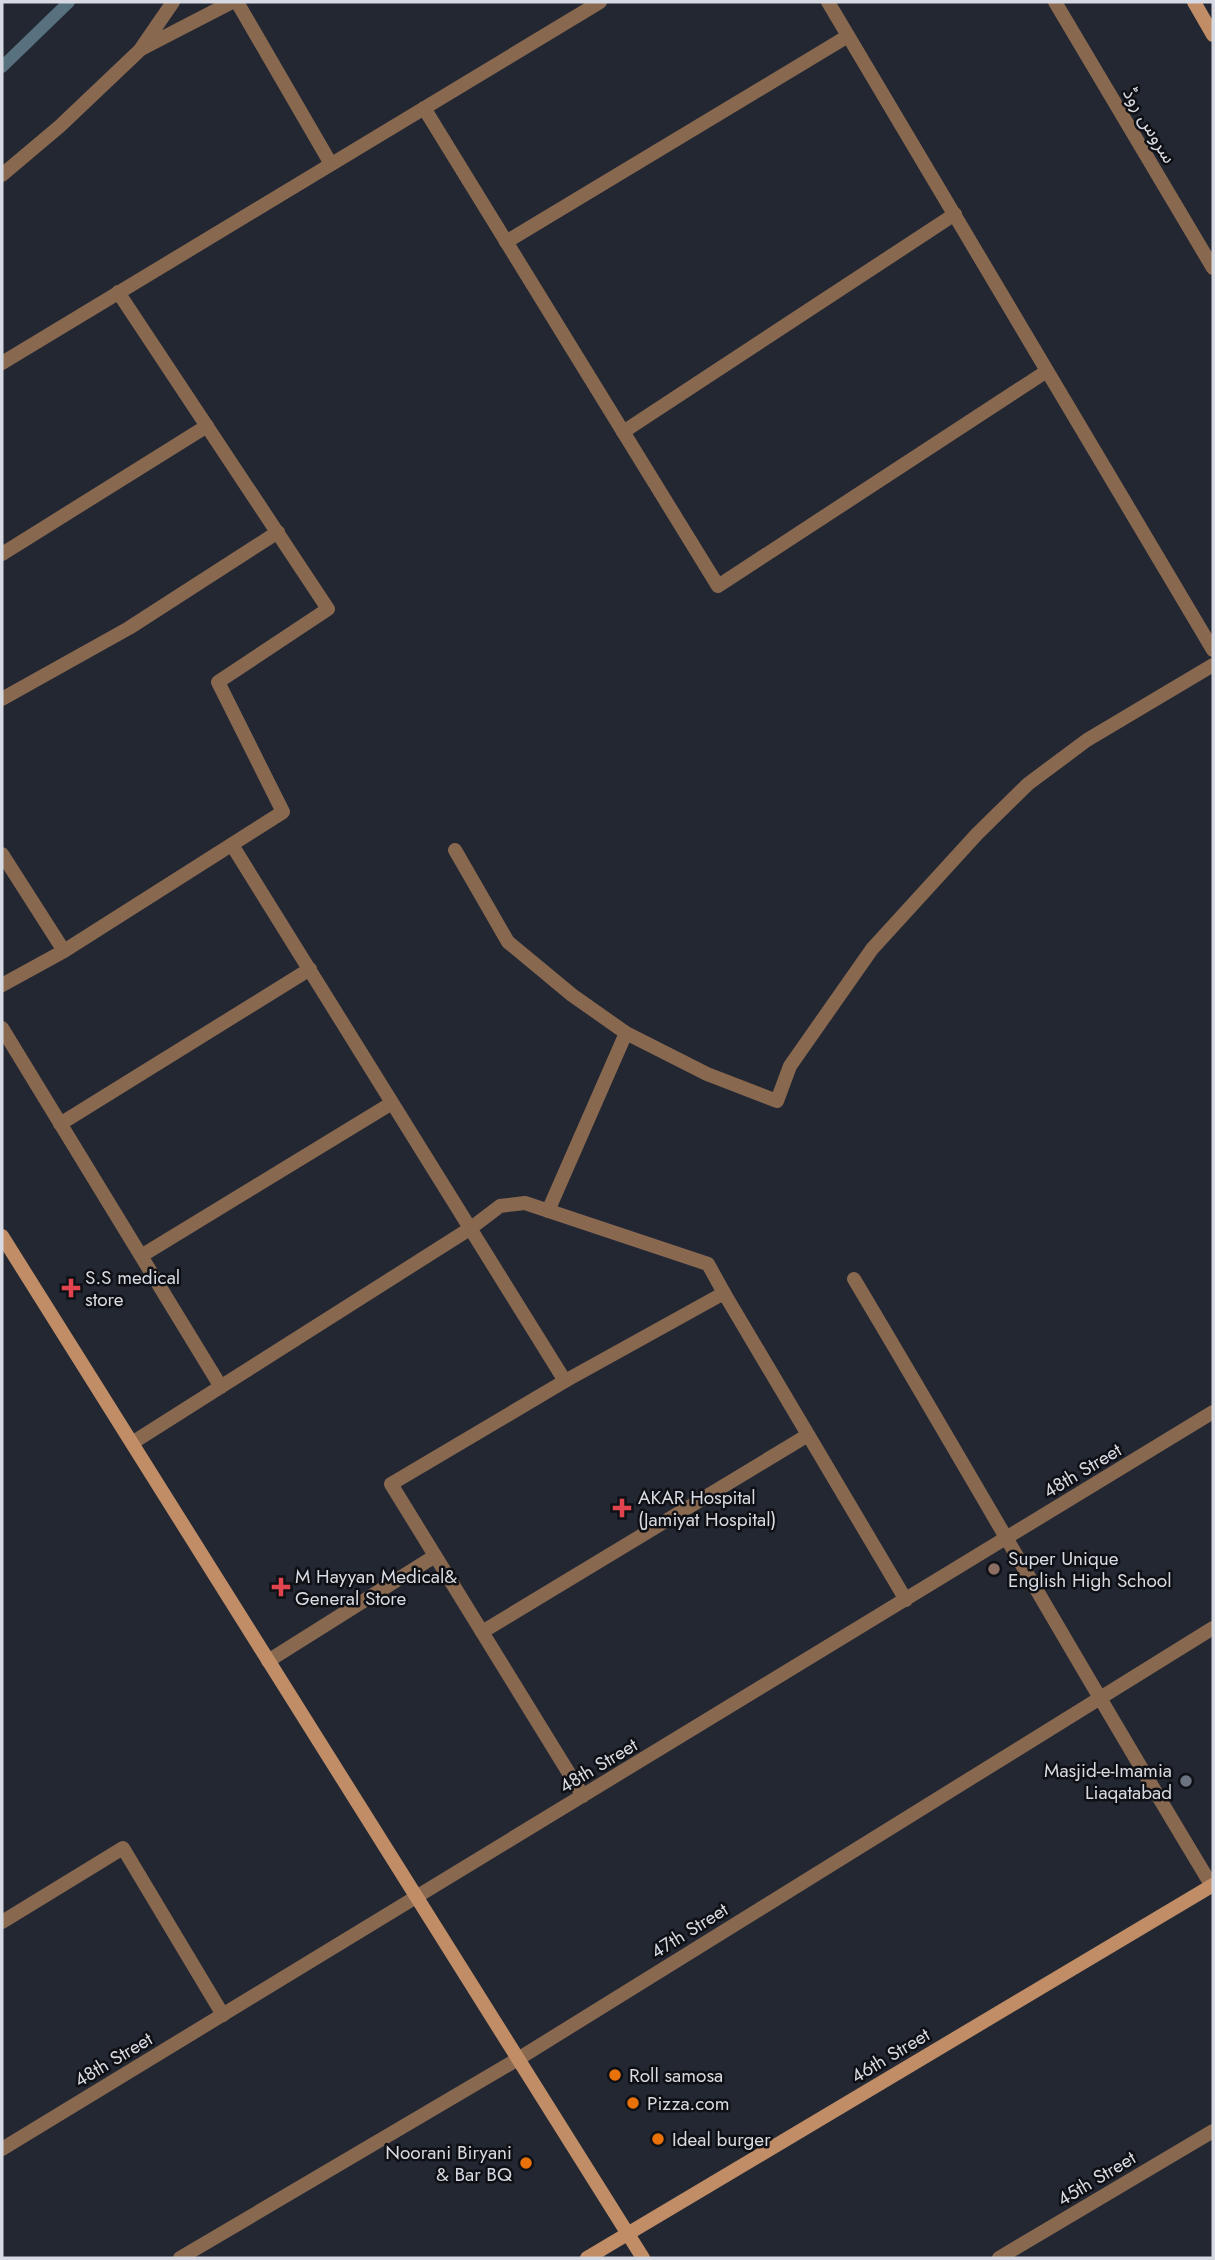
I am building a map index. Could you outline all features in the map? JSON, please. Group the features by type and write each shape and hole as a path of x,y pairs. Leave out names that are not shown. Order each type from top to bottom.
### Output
{"street":[{"path":"2,175 60,126 140,50 173,2"},
{"path":"140,50 234,2 331,164"},
{"path":"2,363 600,2"},
{"path":"828,2 1213,650"},
{"name":"سروس روڈ","path":"1055,2 1213,268"},
{"path":"1194,2 1213,35"},
{"path":"506,242 848,36"},
{"path":"424,108 718,586 1047,372"},
{"path":"623,432 955,214"},
{"path":"2,985 64,951 283,812 218,682 328,608 118,292"},
{"path":"2,554 207,426"},
{"path":"2,699 129,628 278,532"},
{"path":"455,850 508,942 572,995 626,1033 707,1074 777,1101 790,1066 872,949 977,834 1028,784 1087,740 1213,665"},
{"path":"232,845 565,1381"},
{"path":"2,855 64,951"},
{"path":"60,1124 310,969"},
{"path":"2,1028 221,1387"},
{"path":"548,1211 626,1033"},
{"path":"141,1256 392,1103"},
{"path":"132,1443 471,1228 500,1206 525,1203 708,1264 906,1600"},
{"path":"2,1236 643,2258"},
{"path":"854,1279 1008,1537 1099,1699 1213,1885"},
{"path":"583,1796 391,1484 565,1381 724,1293"},
{"name":"48th Street","path":"2,2149 1213,1412"},
{"path":"482,1632 808,1435"},
{"path":"268,1661 435,1556"},
{"name":"47th Street","path":"180,2258 518,2059 1213,1628"},
{"path":"2,1922 123,1848 223,2015"},
{"name":"46th Street","path":"587,2258 1213,1885"},
{"name":"45th Street","path":"999,2258 1213,2131"}],"waterway":[{"path":"2,67 69,2"}],"place":[{"name":"S.S medical store","path":"71,1288"},
{"name":"AKAR Hospital (Jamiyat Hospital)","path":"622,1508"},
{"name":"Super Unique English High School","path":"994,1569"},
{"name":"M Hayyan Medical& General Store","path":"281,1587"},
{"name":"Masjid-e-Imamia Liaqatabad","path":"1186,1781"},
{"name":"Roll samosa","path":"615,2075"},
{"name":"Pizza.com","path":"633,2103"},
{"name":"Ideal burger","path":"658,2139"},
{"name":"Noorani Biryani & Bar BQ","path":"526,2163"}]}
